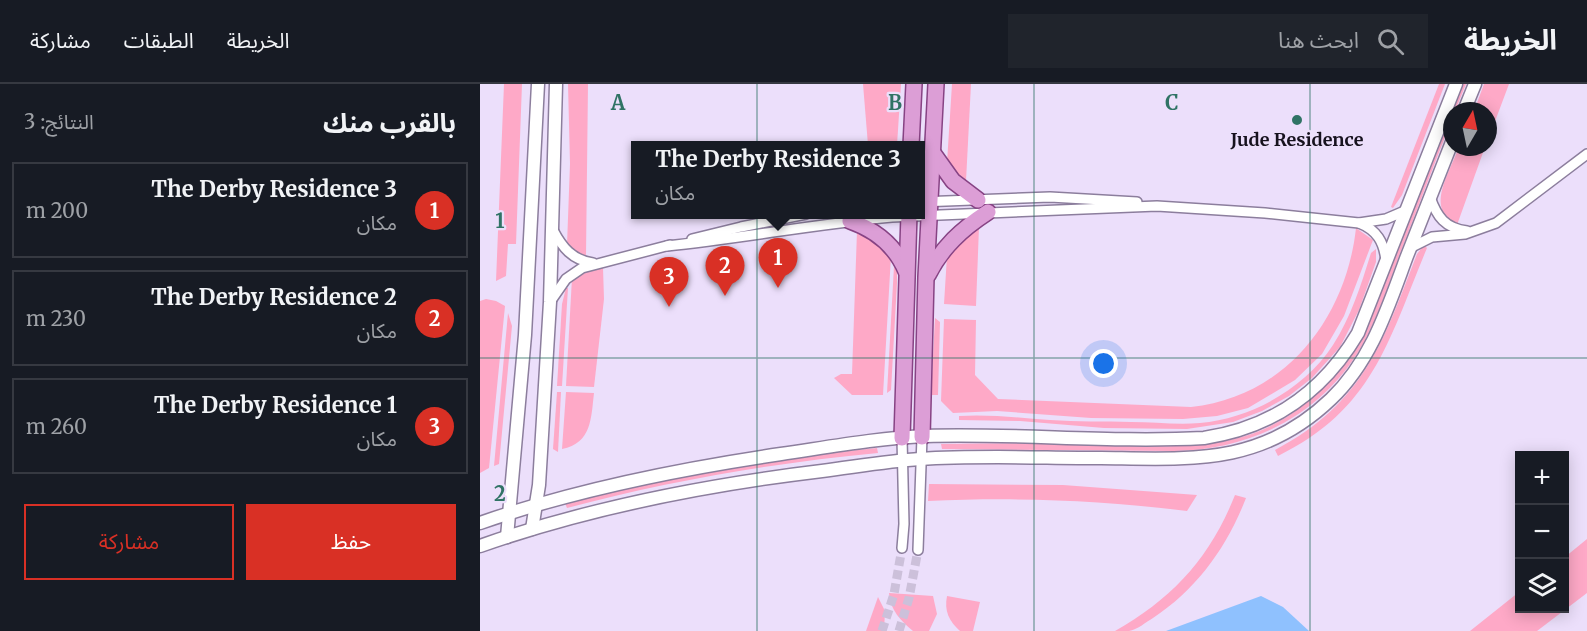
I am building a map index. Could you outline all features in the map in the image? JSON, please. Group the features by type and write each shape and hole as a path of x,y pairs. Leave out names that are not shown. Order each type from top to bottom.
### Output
{"main road":[{"path":"910,141 914,84"},
{"path":"922,436 927,206 933,152 936,84"},
{"path":"933,152 953,182 978,200"},
{"path":"926,277 953,238 988,213"},
{"path":"902,438 909,219"},
{"path":"850,221 868,228 885,240 898,255 907,274"}],"street":[{"path":"507,537 526,324 538,84"},
{"path":"532,529 540,485 550,302 556,84"},
{"path":"480,523 536,505 617,484 696,468 902,438 1010,435 1186,439 1221,435 1255,425 1279,414 1315,389 1339,363 1358,333 1456,84"},
{"path":"1468,102 1475,84"},
{"path":"1410,248 1432,237 1472,231 1504,219 1587,154"},
{"path":"480,546 532,529 635,501 735,482 920,459 1184,459 1220,456 1255,446 1296,426 1318,410 1338,392 1355,371 1370,348 1381,324 1446,156"},
{"path":"927,206 978,200 1068,197 1359,223 1386,219 1407,210"},
{"path":"1430,197 1436,212 1447,225 1472,231"},
{"path":"927,206 988,213 1157,206"},
{"path":"550,302 570,276 582,268 781,219"},
{"path":"667,246 870,219"},
{"path":"1359,223 1371,229 1380,238 1387,262"},
{"path":"552,228 561,245 570,254 582,261 596,263"},
{"path":"918,550 922,436"},
{"path":"902,438 904,524 902,548"}],"shaded area":[{"path":"504,84 522,84 516,244 508,244 506,276 496,281"},
{"path":"568,84 588,84 586,257 575,253 567,245 570,164"},
{"path":"863,84 901,84 897,141 868,141"},
{"path":"952,84 971,84 966,181 960,182 947,163"},
{"path":"1439,84 1445,84 1402,195 1393,208 1391,207"},
{"path":"1463,84 1466,84 1459,102 1456,102"},
{"path":"1484,84 1509,84 1497,116 1497,102 1477,102"},
{"path":"1443,135 1443,142 1365,340 1349,365 1330,388 1285,422 1260,434 1204,449 1174,451 942,449 941,444 1058,443 1164,446 1197,445 1230,440 1270,426 1306,404 1336,374 1361,340"},
{"path":"1455,156 1482,156 1457,225 1447,218 1442,210 1442,189"},
{"path":"979,227 976,306 944,304 947,256 953,247"},
{"path":"1356,228 1373,240 1344,316 1322,354 1295,380 1248,408 1217,416 1183,419 1091,418 997,411 953,413 941,401 944,319 976,320 975,375 998,399 1191,407 1225,400 1255,388 1282,370 1305,348 1324,322 1339,293 1350,261"},
{"path":"857,231 866,234 891,256 883,395 852,395 834,378 841,374 852,374"},
{"path":"1424,245 1427,248 1388,341 1357,394 1336,416 1310,437 1278,456 1275,450 1305,432 1330,412 1350,391 1367,367 1393,315 1417,254"},
{"path":"1376,249 1376,262 1359,310 1340,347 1312,378 1289,396 1262,411 1233,422 1187,429 1104,428 1020,421 959,420 959,416 982,416 1191,424 1219,420 1257,408 1292,388 1321,361 1333,345 1350,312 1371,253"},
{"path":"894,266 897,272 897,283 891,390 887,393"},
{"path":"603,268 604,299 594,387 566,386 572,278 587,271"},
{"path":"566,288 568,288 562,386 557,386 562,304"},
{"path":"486,299 505,306 489,468 480,473 480,301"},
{"path":"508,313 512,326 499,464 494,466"},
{"path":"935,318 940,322 938,395 931,395"},
{"path":"557,392 561,392 558,452 553,449"},
{"path":"566,392 594,393 585,435 572,446 562,449"},
{"path":"877,448 878,453 721,474 644,489 567,508 565,503 642,484 720,469"},
{"path":"929,484 1063,485 1197,495 1187,511 1058,500 928,501"},
{"path":"1235,495 1246,498 1220,550 1197,580 1169,607 1141,626 1129,631 1115,631 1155,605 1187,574 1214,538"},
{"path":"1587,539 1587,593 1569,607 1569,559 1569,554"},
{"path":"889,593 933,596 937,614 929,631 913,631 904,623 894,610"},
{"path":"1515,595 1515,613 1561,613 1537,631 1470,631"},
{"path":"947,596 980,602 973,631 960,631 953,623 947,611"},
{"path":"878,597 885,611 884,631 866,631"}],"water":[{"path":"1261,596 1283,607 1309,631 1166,631"}],"tunnel":[{"path":"882,631 894,594 902,548"},
{"path":"899,631 909,598 918,550"}],"place":[{"name":"Jude Residence","path":"1297,120"},
{"name":"The Derby Residence 3","path":"778,288"},
{"name":"The Derby Residence 2","path":"725,296"},
{"name":"The Derby Residence 1","path":"669,307"}]}
